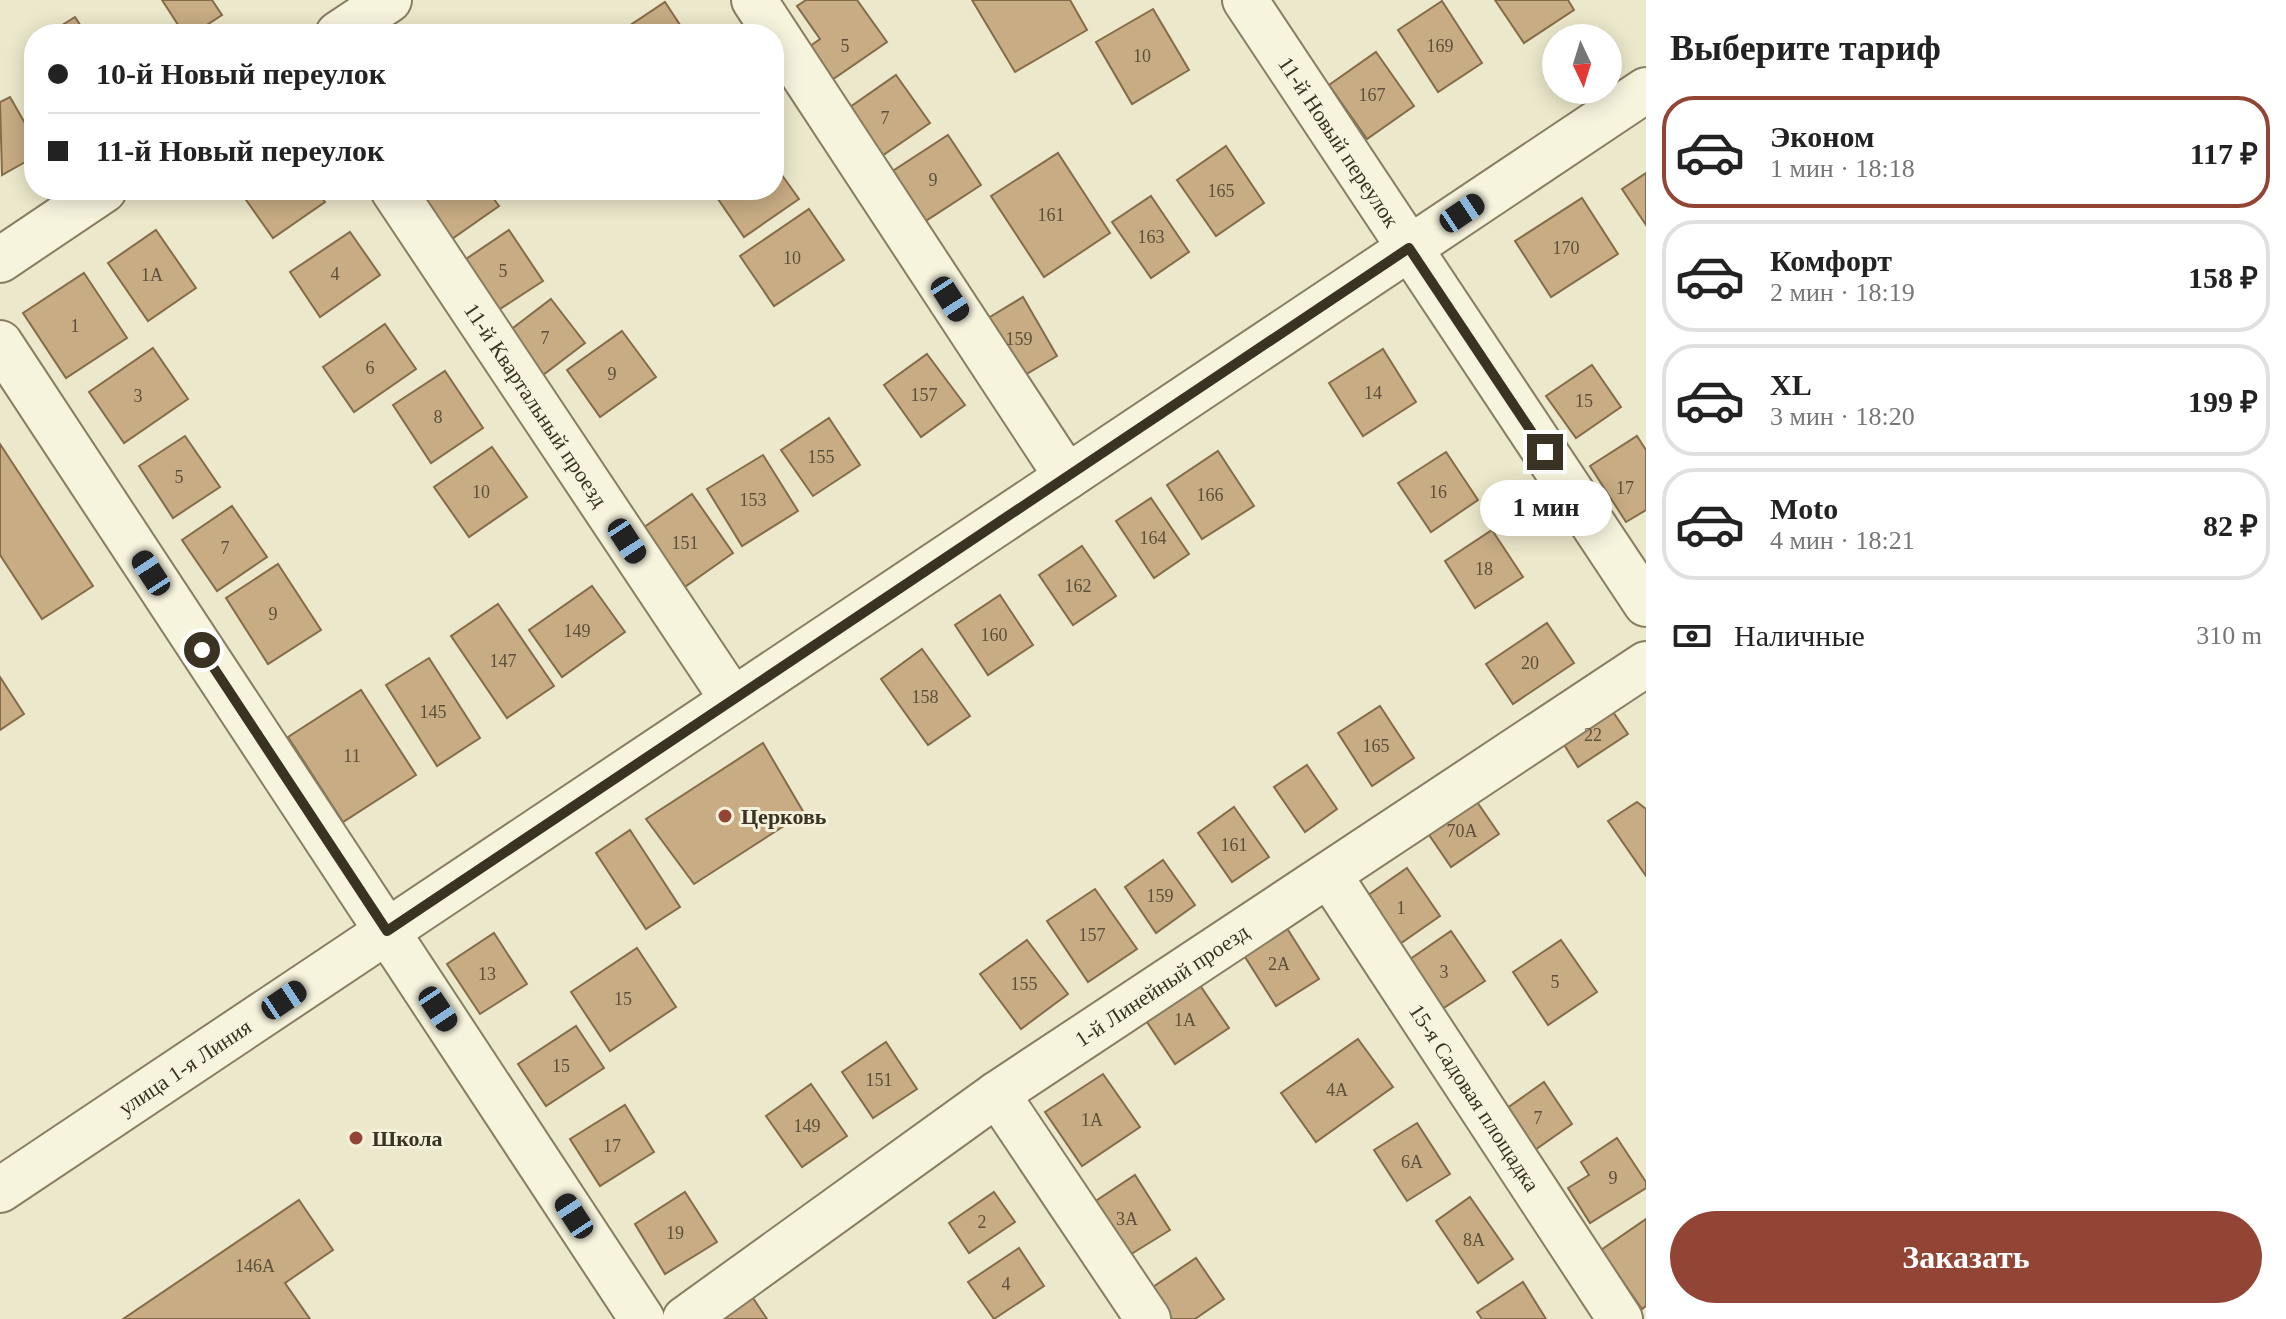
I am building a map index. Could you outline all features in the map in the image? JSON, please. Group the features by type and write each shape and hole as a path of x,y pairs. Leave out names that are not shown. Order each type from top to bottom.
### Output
{"street":[{"path":"353,24 389,0"},
{"path":"754,0 770,24"},
{"name":"11-й Новый переулок","path":"1245,0 1646,604"},
{"path":"784,46 1067,477"},
{"name":"улица 1-я Линия","path":"0,1190 1646,90"},
{"path":"0,260 89,200"},
{"name":"11-й Квартальный проезд","path":"400,200 733,700"},
{"path":"0,343 642,1319"},
{"name":"1-й Линейный проезд","path":"685,1319 997,1094 1646,664"},
{"name":"15-я Садовая площадка","path":"1329,875 1620,1319"},
{"path":"997,1094 1148,1319"}],"building":[{"path":"162,0 212,0 222,15 208,24 178,24"},
{"path":"806,0 857,0 887,42 826,84 803,51 820,39 797,6"},
{"path":"972,0 1070,0 1087,30 1015,72"},
{"path":"1495,0 1568,0 1574,10 1553,24 1542,24 1542,31 1524,43"},
{"path":"1442,1 1482,63 1438,92 1398,30"},
{"path":"665,2 679,24 632,24"},
{"path":"1153,9 1189,70 1132,104 1096,42"},
{"path":"75,17 80,24 64,24"},
{"path":"1376,52 1414,106 1367,139 1329,85"},
{"path":"896,75 930,123 873,162 840,114"},
{"path":"10,97 24,122 24,163 2,175 0,102"},
{"path":"948,135 981,185 918,226 885,176"},
{"path":"1226,146 1264,203 1216,236 1177,180"},
{"path":"1058,153 1110,233 1044,277 991,196"},
{"path":"1646,173 1646,225 1622,189"},
{"path":"784,178 799,199 744,237 719,200 784,200"},
{"path":"1151,196 1189,252 1151,278 1112,222"},
{"path":"1582,198 1618,254 1551,297 1515,241"},
{"path":"246,200 325,202 273,238"},
{"path":"421,200 494,200 499,206 449,241"},
{"path":"809,209 844,260 774,306 740,256"},
{"path":"156,230 196,288 148,321 108,263"},
{"path":"509,230 543,281 497,311 463,261"},
{"path":"350,232 380,275 320,317 290,272"},
{"path":"84,273 127,338 66,378 23,313"},
{"path":"1023,297 1057,356 1015,381 980,323"},
{"path":"551,299 585,343 539,378 505,334"},
{"path":"385,324 416,369 354,412 323,367"},
{"path":"622,331 656,377 600,417 567,370"},
{"path":"153,348 188,399 124,443 89,392"},
{"path":"1383,349 1416,402 1363,436 1329,383"},
{"path":"927,354 965,405 921,437 884,385"},
{"path":"1592,365 1621,407 1576,438 1546,396"},
{"path":"445,371 483,428 431,463 393,405"},
{"path":"829,418 860,465 813,496 781,450"},
{"path":"185,436 220,487 173,518 139,466"},
{"path":"1637,436 1646,450 1646,510 1626,522 1590,466"},
{"path":"0,444 93,586 42,619 0,555"},
{"path":"492,447 527,497 469,537 434,487"},
{"path":"1218,451 1254,506 1202,539 1167,485"},
{"path":"1446,452 1478,500 1431,532 1398,483"},
{"path":"763,455 798,511 742,546 707,489"},
{"path":"692,494 733,553 679,591 637,532"},
{"path":"1151,498 1189,554 1154,578 1116,521"},
{"path":"232,506 267,557 217,591 182,540"},
{"path":"1492,530 1523,577 1475,608 1445,561"},
{"path":"1082,546 1116,596 1073,625 1039,575"},
{"path":"278,564 321,630 268,664 226,598"},
{"path":"592,586 625,632 562,677 529,630"},
{"path":"1000,595 1033,645 988,675 955,625"},
{"path":"498,604 554,686 507,718 451,636"},
{"path":"1547,623 1574,663 1513,704 1486,664"},
{"path":"922,649 970,716 928,745 881,679"},
{"path":"429,658 480,738 437,766 386,685"},
{"path":"0,677 24,714 0,730"},
{"path":"361,690 416,775 343,822 288,737"},
{"path":"1607,703 1628,734 1578,767 1558,735"},
{"path":"1380,706 1414,758 1372,786 1338,733"},
{"name":"Церковь","path":"763,743 804,813 694,884 646,819"},
{"path":"1307,765 1337,809 1305,832 1274,787"},
{"path":"1473,796 1499,834 1451,867 1425,829"},
{"path":"1637,802 1646,809 1646,876 1608,821"},
{"path":"1234,807 1269,857 1232,882 1198,833"},
{"path":"630,830 680,907 646,929 596,853"},
{"path":"1163,860 1195,905 1156,933 1125,887"},
{"path":"1407,868 1440,916 1394,948 1361,900"},
{"path":"1095,889 1137,949 1088,982 1047,921"},
{"path":"1283,922 1319,979 1276,1006 1240,949"},
{"path":"1451,931 1485,981 1436,1013 1403,964"},
{"path":"494,933 527,984 480,1014 447,964"},
{"path":"1027,940 1068,994 1021,1029 980,974"},
{"path":"1561,940 1597,992 1548,1025 1513,972"},
{"path":"637,948 676,1007 610,1051 571,992"},
{"path":"1195,978 1229,1028 1175,1064 1141,1013"},
{"path":"576,1026 604,1068 546,1106 518,1064"},
{"path":"1358,1039 1393,1087 1316,1142 1281,1093"},
{"path":"886,1042 917,1089 873,1118 842,1072"},
{"path":"1103,1074 1140,1127 1082,1166 1045,1112"},
{"path":"1544,1082 1572,1124 1532,1152 1503,1111"},
{"path":"811,1084 847,1136 802,1167 766,1116"},
{"path":"625,1105 654,1152 600,1186 570,1139"},
{"path":"1417,1123 1450,1174 1407,1201 1374,1150"},
{"path":"1617,1138 1646,1182 1646,1188 1590,1223 1568,1188 1589,1175 1581,1162"},
{"path":"1135,1175 1170,1230 1120,1261 1085,1208"},
{"path":"685,1192 717,1242 665,1274 635,1224"},
{"path":"994,1192 1015,1222 969,1253 949,1223"},
{"path":"1470,1197 1513,1259 1478,1283 1436,1221"},
{"path":"299,1200 333,1250 285,1283 310,1319 123,1319"},
{"path":"1646,1219 1646,1306 1642,1309 1601,1250"},
{"path":"1019,1248 1044,1286 994,1319 968,1282"},
{"path":"1196,1258 1224,1299 1195,1319 1158,1319 1141,1295"},
{"path":"1523,1282 1546,1319 1482,1319 1477,1312"},
{"path":"751,1295 767,1319 716,1319"}],"place":[{"name":"Церковь","path":"725,816"},
{"name":"Школа","path":"356,1138"}],"route":[{"path":"202,650 387,931 1409,248 1545,452"}]}
